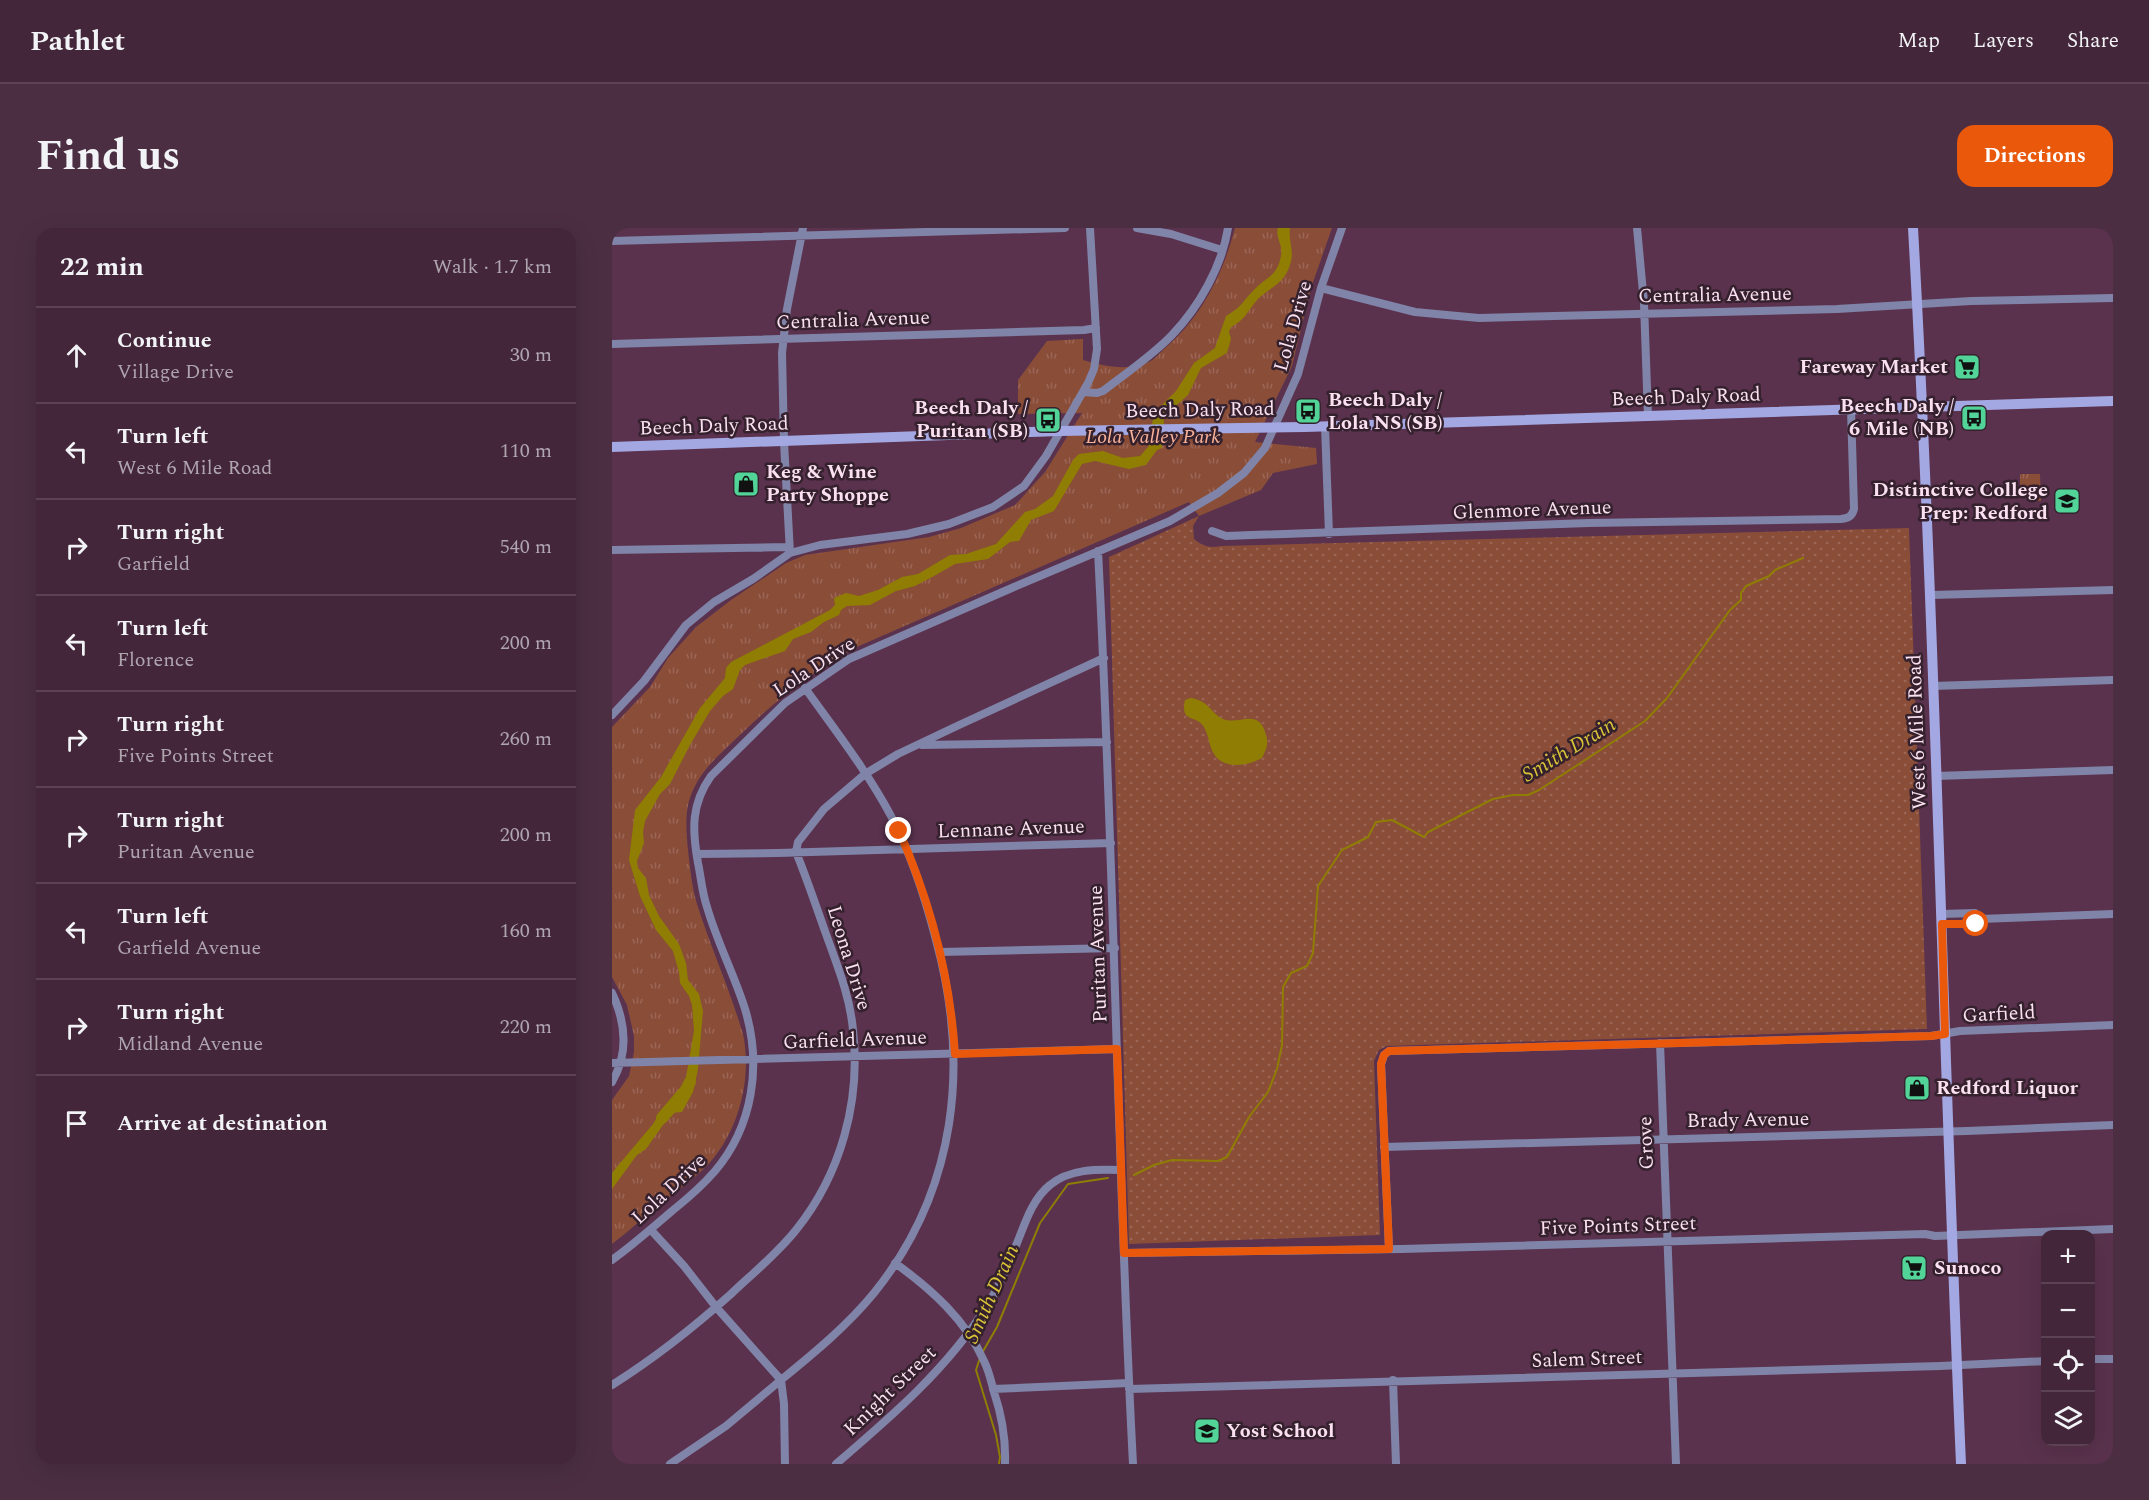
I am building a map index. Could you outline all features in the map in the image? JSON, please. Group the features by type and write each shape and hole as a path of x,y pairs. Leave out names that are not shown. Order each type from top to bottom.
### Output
{"main road":[{"name":"West 6 Mile Road","path":"1913,228 1931,595 1961,1464"},
{"name":"Beech Daly Road","path":"612,447 1060,431 1648,417 1851,408 2113,401"}],"street":[{"path":"612,242 802,232 1065,228"},
{"path":"612,550 789,550 907,534 949,524 993,507 1024,486 1036,472 1092,376 1096,362 1096,328 1090,228"},
{"path":"1137,228 1172,234 1222,250"},
{"path":"1083,392 1103,391 1171,336 1202,294 1212,276 1228,228"},
{"name":"Lola Drive","path":"612,1260 651,1230 703,1184 727,1155 738,1133 754,1081 753,1041 745,1008 706,905 693,835 698,799 706,783 764,722 805,688 838,666 861,653 1170,521 1218,494 1244,473 1265,448 1298,375 1321,288 1342,228"},
{"path":"1637,228 1644,314 1648,417"},
{"path":"789,550 782,369 787,309 802,232"},
{"name":"Centralia Avenue","path":"1321,288 1415,312 1453,317 1838,309 2113,298"},
{"name":"Centralia Avenue","path":"612,344 1072,331 1096,328"},
{"name":"Glenmore Avenue","path":"1212,531 1226,536 1329,534 1589,524 1849,518 1853,514 1855,502 1851,408"},
{"path":"1325,426 1329,534"},
{"path":"612,715 644,681 686,626 714,602 762,573 789,550"},
{"name":"Puritan Avenue","path":"1098,551 1104,658 1115,948 1120,1170 1133,1464"},
{"path":"1931,595 2113,590"},
{"path":"796,852 798,842 824,808 865,774 898,754 1104,658"},
{"path":"1933,686 2113,680"},
{"path":"670,1464 726,1426 781,1380 846,1324 872,1295 895,1263 923,1212 942,1158 953,1104 955,1054 950,1002 940,952 923,890 890,814 805,688"},
{"path":"920,745 1107,742"},
{"path":"1936,776 2113,770"},
{"name":"Lennane Avenue","path":"697,854 1111,843"},
{"name":"Leona Drive","path":"612,1385 646,1363 716,1307 783,1245 822,1191 836,1160 848,1123 854,1086 853,1027 842,979 796,852"},
{"path":"1942,919 1976,924 1980,919 2113,914"},
{"path":"940,952 1115,948"},
{"path":"612,993 621,1016 624,1036 621,1063 612,1082"},
{"name":"Garfield","path":"1384,1147 1381,1064 1384,1055 1394,1050 1931,1036 1960,1031 2113,1025"},
{"name":"Grove","path":"1660,1043 1676,1464"},
{"name":"Garfield Avenue","path":"621,1063 1117,1049"},
{"path":"612,1063 621,1063"},
{"name":"Brady Avenue","path":"1384,1147 2113,1125"},
{"path":"1384,1147 1389,1249"},
{"name":"Knight Street","path":"836,1464 918,1392 968,1334 995,1292 1032,1208 1045,1190 1071,1174 1097,1170 1120,1170"},
{"name":"Five Points Street","path":"1124,1253 1389,1249 2113,1229"},
{"path":"651,1230 781,1380 784,1404 785,1464"},
{"path":"895,1263 934,1293 961,1323 984,1360 1004,1426 1005,1464"},
{"path":"2095,1359 2113,1359"},
{"name":"Salem Street","path":"993,1389 1672,1373 2041,1361"},
{"path":"1393,1380 1396,1464"}],"green space":[{"name":"Lola Valley Park","path":"1235,228 1332,228 1311,288 1292,366 1255,442 1316,448 1317,464 1273,473 1261,490 1199,516 1189,502 859,646 812,675 783,697 755,720 709,765 698,780 687,811 688,850 697,904 743,1034 745,1084 730,1132 712,1160 612,1244 612,1100 629,1076 634,1052 634,1036 627,1005 612,977 612,727 650,687 668,658 696,627 786,563 805,555 929,537 961,528 1015,505 1045,472 1082,413 1018,414 1018,380 1047,341 1083,339 1083,360 1107,366 1130,367 1151,361 1177,337 1200,309 1224,262"},
{"path":"2020,474 2040,474 2041,501 2030,501 2029,491 2020,491"},
{"path":"1199,516 1193,526 1194,539 1204,545 1214,547 1909,528 1927,1029 1387,1046 1379,1050 1374,1061 1380,1235 1129,1244 1109,557"}],"shaded area":[{"path":"1278,228 1290,228 1292,257 1289,269 1277,284 1257,300 1243,319 1231,327 1229,332 1231,339 1227,353 1201,368 1188,395 1164,419 1162,448 1157,450 1146,465 1129,469 1095,461 1082,464 1054,511 1031,520 1019,541 1010,542 988,559 955,564 915,586 896,591 870,605 847,606 841,610 839,615 824,622 811,632 793,639 785,651 745,665 740,670 733,689 723,696 710,711 670,784 660,794 645,821 644,843 637,861 638,868 646,878 649,895 659,916 679,944 686,963 688,980 699,994 703,1011 698,1069 693,1092 682,1112 672,1113 646,1149 637,1155 612,1189 612,1173 653,1124 664,1107 679,1102 684,1089 694,1031 692,1005 680,983 673,951 656,930 640,896 629,860 635,810 661,777 700,708 725,678 726,668 731,662 830,610 835,605 834,598 846,593 859,596 878,590 902,577 918,574 950,555 966,554 996,544 1025,512 1035,509 1053,496 1073,460 1079,454 1103,451 1123,458 1140,456 1149,446 1153,418 1157,410 1176,391 1194,363 1215,348 1226,316 1239,307 1277,268 1281,251 1277,235"},
{"path":"1191,698 1202,702 1223,719 1259,721 1263,726 1267,741 1262,758 1236,765 1218,759 1212,751 1204,727 1185,713 1185,700"}],"waterway":[{"name":"Smith Drain","path":"1134,1175 1154,1165 1172,1160 1218,1161 1227,1157 1249,1117 1268,1092 1277,1069 1282,1045 1283,987 1291,973 1307,966 1313,953 1318,886 1342,850 1368,837 1376,822 1392,820 1424,837 1428,832 1493,799 1528,795 1539,790 1645,721 1667,698 1730,610 1741,600 1741,593 1746,586 1803,558"},
{"path":"662,1118 690,1082"},
{"name":"Smith Drain","path":"982,1353 997,1327 1040,1223 1068,1184 1108,1178"},
{"name":"Smith Drain","path":"980,1358 976,1370 996,1435 999,1464"}],"place":[{"name":"Fareway Market","path":"1967,367"},
{"name":"Beech Daly / Lola NS (SB)","path":"1308,411"},
{"name":"Beech Daly / 6 Mile (NB)","path":"1974,418"},
{"name":"Beech Daly / Puritan (SB)","path":"1048,420"},
{"name":"Keg & Wine Party Shoppe","path":"746,484"},
{"name":"Distinctive College Prep: Redford","path":"2067,501"},
{"name":"Redford Liquor","path":"1917,1088"},
{"name":"Sunoco","path":"1914,1268"},
{"name":"Yost School","path":"1207,1431"}],"route":[{"path":"899,831 923,890 940,952 950,1002 955,1054 1117,1049 1124,1253 1389,1249 1381,1064 1384,1055 1389,1051 1945,1034 1942,924 1976,924"}]}
